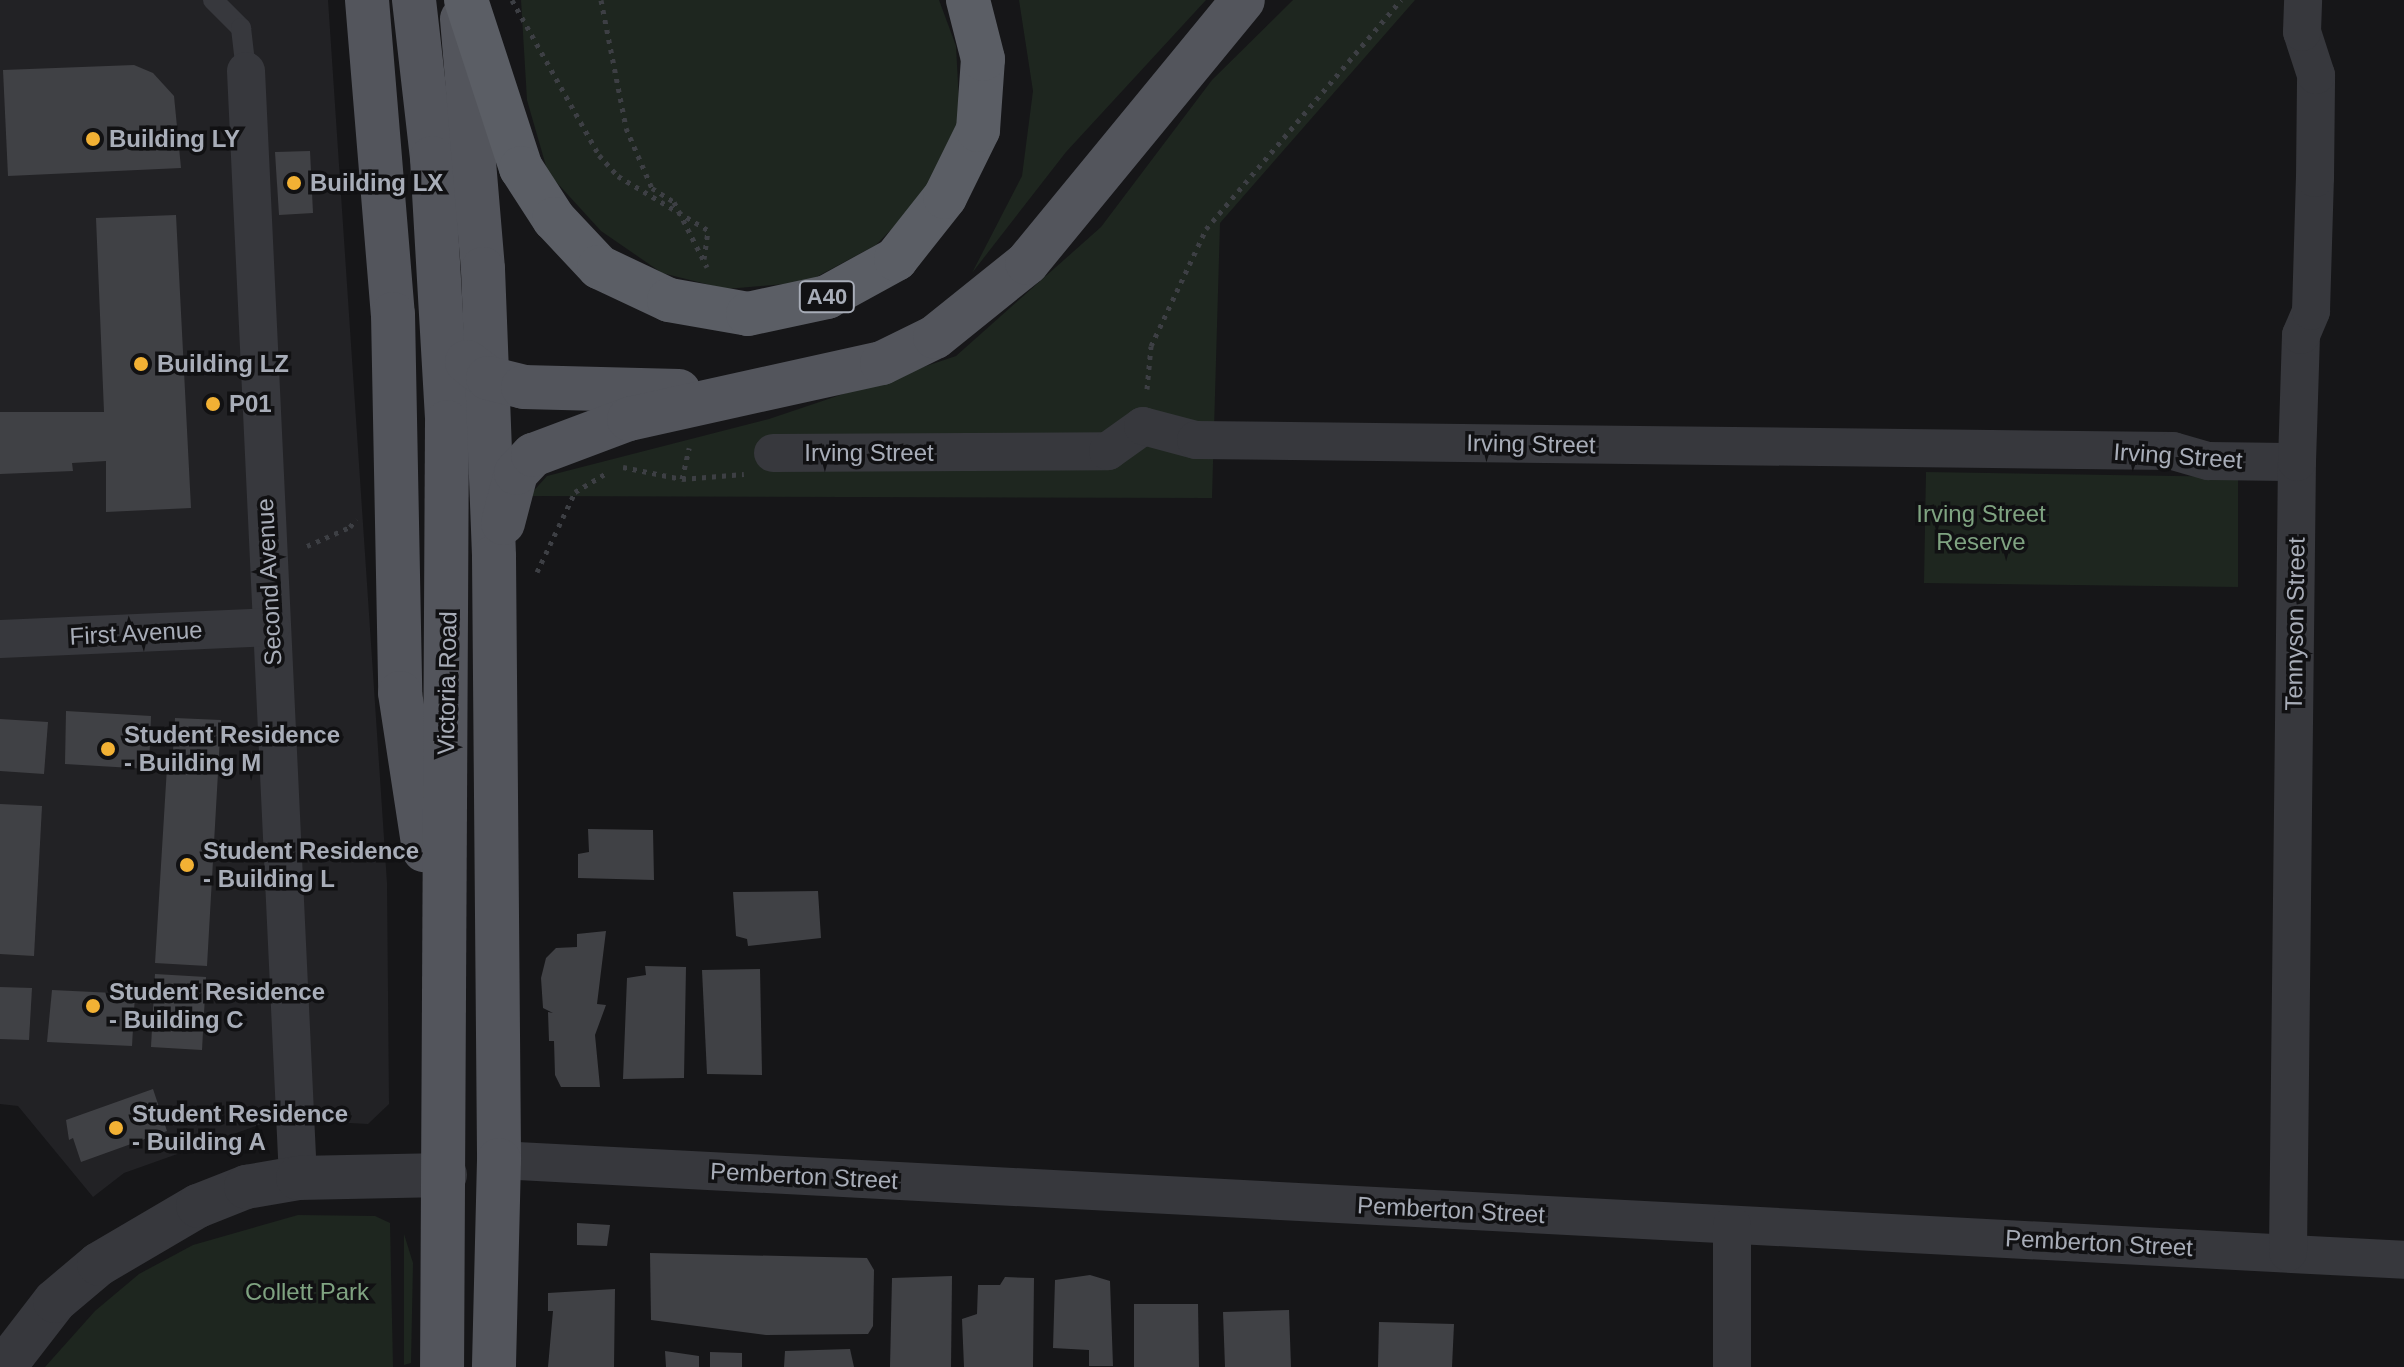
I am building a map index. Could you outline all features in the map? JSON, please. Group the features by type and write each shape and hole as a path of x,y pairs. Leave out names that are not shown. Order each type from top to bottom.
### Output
{"highway":[{"name":"A40","path":"463,0 521,168 554,219 599,267 669,300 748,314 827,297 896,259 945,197 978,130 983,59 968,0"}],"main road":[{"path":"367,0 393,314 400,693 444,975"},
{"name":"Victoria Road","path":"414,0 443,318 448,564 442,1367"},
{"name":"Victoria Road","path":"463,0 488,378 494,557 499,1160 494,1367"},
{"path":"494,557 516,473 533,455 629,419 753,389 826,379 882,363 935,337 982,303 1027,263 1243,0"},
{"path":"443,318 460,355 488,378 545,389 753,389"}],"street":[{"name":"Tennyson Street","path":"2288,1252 2297,462 2301,335 2311,311 2315,178 2316,75 2302,32 2303,0"},
{"name":"Second Avenue","path":"246,71 298,1178"},
{"name":"Irving Street","path":"773,453 1108,451 1143,426 1196,440 2173,451 2209,461 2297,462"},
{"name":"First Avenue","path":"0,639 271,627"},
{"name":"Pemberton Street","path":"499,1160 2404,1260"},
{"path":"4,1367 55,1301 146,1232 246,1187 298,1178 445,1175"},
{"path":"1732,1225 1732,1367"}],"lane":[{"name":"Second Avenue","path":"213,0 241,28 246,71"}],"path":[{"path":"512,0 515,25"},
{"path":"512,0 599,155 618,176 708,230 704,260 674,202 652,188 626,128 601,0"},
{"path":"1143,426 1151,346 1206,229 1401,0"},
{"path":"682,479 692,437"},
{"path":"531,580 575,492 620,466 682,479 744,475 773,453"},
{"path":"300,549 350,527 360,512"}],"shaded area":[{"path":"0,0 328,0 387,883 389,1104 368,1124 276,1119 124,1173 93,1197 18,1106 0,1104"}],"green space":[{"path":"521,0 939,0 956,46 960,122 924,196 876,245 807,282 726,289 662,273 601,231 548,173 527,100"},
{"path":"1019,0 1206,0 1066,152 972,273 1022,176 1033,91"},
{"path":"1293,0 1415,0 1220,223 1212,498 529,496 547,476 769,419 956,356 1101,227 1212,80"},
{"name":"Irving Street Reserve","path":"1926,472 2238,477 2238,587 1924,583"},
{"name":"Collett Park","path":"298,1215 375,1216 390,1223 393,1367 45,1367 95,1311 139,1274 193,1245"},
{"path":"404,1234 413,1263 411,1363 404,1365"}],"building":[{"name":"Building LY","path":"134,65 153,73 174,96 181,168 8,176 3,70"},
{"name":"Building LX","path":"310,151 313,213 279,215 275,152"},
{"name":"Building LZ","path":"176,215 191,508 106,512 106,461 72,463 73,471 0,474 0,412 104,412 96,218"},
{"name":"Student Residence - Building M","path":"66,711 151,716 149,769 65,764"},
{"name":"Student Residence - Building L","path":"175,718 221,720 207,966 155,963 167,767 172,767"},
{"path":"0,719 48,722 44,774 0,771"},
{"path":"0,804 42,806 34,956 0,954"},
{"path":"588,829 653,830 654,880 578,878 578,854 589,852"},
{"path":"818,891 821,938 748,946 747,939 736,936 733,892"},
{"path":"606,931 597,1004 606,1005 595,1035 600,1087 561,1087 555,1075 554,1041 549,1041 548,1012 553,1013 543,1008 541,978 546,958 556,948 577,947 577,934"},
{"path":"645,966 686,967 684,1078 623,1079 627,978 646,975"},
{"path":"760,969 762,1075 707,1074 702,970"},
{"path":"155,974 206,977 202,1050 151,1047"},
{"path":"0,987 32,988 29,1040 0,1039"},
{"name":"Student Residence - Building C","path":"52,990 135,994 132,1046 47,1042"},
{"name":"Student Residence - Building A","path":"153,1089 167,1131 81,1162 73,1138 69,1140 66,1120"},
{"path":"577,1223 610,1225 607,1246 577,1245"},
{"path":"650,1253 867,1258 874,1270 873,1326 868,1334 766,1335 651,1320"},
{"path":"1090,1275 1110,1281 1113,1366 1089,1366 1089,1350 1053,1348 1055,1280"},
{"path":"952,1276 951,1367 890,1367 892,1278"},
{"path":"1005,1277 1034,1278 1033,1367 964,1367 962,1319 977,1314 978,1285 1000,1285"},
{"path":"615,1289 614,1367 548,1367 553,1311 548,1311 548,1293"},
{"path":"1134,1304 1198,1304 1199,1367 1134,1367"},
{"path":"1289,1310 1291,1367 1225,1367 1223,1312"},
{"path":"1379,1322 1454,1324 1452,1367 1378,1367"},
{"path":"850,1349 854,1367 784,1367 785,1351"},
{"path":"665,1351 699,1356 699,1367 666,1367"},
{"path":"710,1352 742,1353 742,1367 710,1367"}],"place":[{"name":"Building LY","path":"93,139"},
{"name":"Building LX","path":"294,183"},
{"name":"Building LZ","path":"141,364"},
{"name":"P01","path":"213,404"},
{"name":"Student Residence - Building M","path":"108,749"},
{"name":"Student Residence - Building L","path":"187,865"},
{"name":"Student Residence - Building C","path":"93,1006"},
{"name":"Student Residence - Building A","path":"116,1128"}]}
